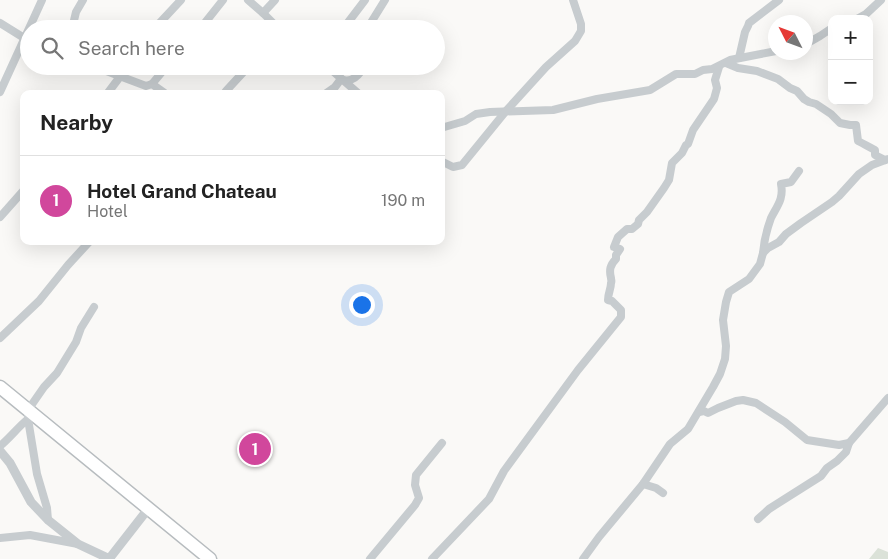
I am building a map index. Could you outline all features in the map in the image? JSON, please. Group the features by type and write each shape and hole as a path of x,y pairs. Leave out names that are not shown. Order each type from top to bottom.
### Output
{"highway":[{"path":"0,387 28,414 210,559"}],"street":[{"path":"34,20 42,0"},
{"path":"74,20 82,0"},
{"path":"162,20 181,0"},
{"path":"207,20 223,0"},
{"path":"248,0 270,20"},
{"path":"263,13 275,0"},
{"path":"349,20 365,0"},
{"path":"373,20 385,0"},
{"path":"445,163 453,167 462,165 506,111 546,67 575,41 581,31 582,24 573,0"},
{"path":"739,58 744,32 749,23 779,0"},
{"path":"864,15 881,0"},
{"path":"0,23 20,36"},
{"path":"813,40 828,31"},
{"path":"0,91 20,52"},
{"path":"445,127 465,121 476,114 553,110 597,99 650,90 676,74 696,74 703,70 712,70 730,60 768,53"},
{"path":"722,65 757,71 778,79 797,91 804,99 831,114 840,123 856,125 858,141 875,150 875,155 886,160"},
{"path":"432,559 489,499 504,471 578,370 620,317 622,310 612,301 608,300 609,289 612,283 610,268 620,249 614,247 615,244 618,237 627,229 638,224 669,180 672,163 682,153 686,144 688,144 693,130 714,99 717,88 715,80 722,65"},
{"path":"110,90 121,76 146,86 152,84 160,75"},
{"path":"227,90 241,75"},
{"path":"337,75 354,90"},
{"path":"341,79 345,82 359,75"},
{"path":"331,90 341,79"},
{"path":"152,84 160,90"},
{"path":"763,253 779,242 786,234 832,202 859,174 872,165 886,160"},
{"path":"583,559 643,484 670,444 688,429 699,412 720,374 725,360 726,346 723,320 730,292 749,279 760,264 766,236 783,192 781,184 791,182 799,171"},
{"path":"0,217 4,210 20,194"},
{"path":"0,338 39,301 86,245"},
{"path":"0,446 17,429 44,387 57,373 94,307"},
{"path":"758,519 769,509 821,476 827,468 846,452 849,443 888,398"},
{"path":"699,412 704,411 708,413 732,402 743,400 761,406 807,440 839,446 849,443"},
{"path":"28,414 48,520"},
{"path":"370,559 415,505 419,498 415,485 416,476 442,444"},
{"path":"0,451 10,463 31,502 48,520 78,544 109,559 148,508"},
{"path":"643,484 656,488 663,493"},
{"path":"0,538 30,535 78,544"}],"shaded area":[{"path":"878,548 888,552 888,559 869,559"}],"place":[{"name":"Hotel Grand Chateau","path":"255,449"}]}
